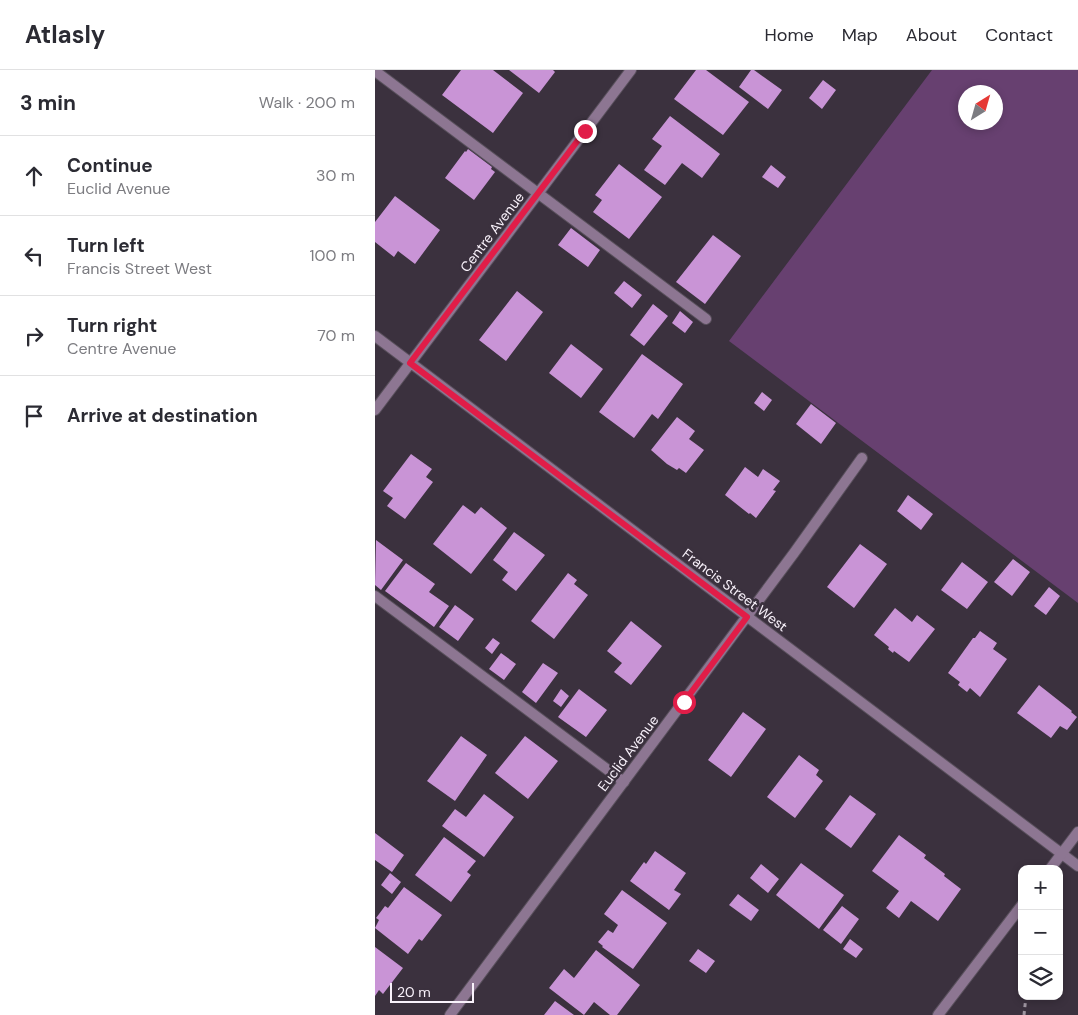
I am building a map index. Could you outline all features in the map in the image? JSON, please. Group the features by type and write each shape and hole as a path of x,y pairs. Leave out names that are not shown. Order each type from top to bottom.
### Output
{"street":[{"name":"Centre Avenue","path":"375,410 631,70"},
{"path":"375,71 706,319"},
{"name":"Francis Street West","path":"375,336 1078,866"},
{"name":"Euclid Avenue","path":"449,1015 747,617 862,458"},
{"path":"375,596 624,782"},
{"path":"1053,865 1078,832"},
{"path":"938,1015 1018,910"}],"path":[{"path":"1024,1015 1026,1000"}],"shaded area":[{"path":"932,70 1078,70 1078,603 729,341"}],"building":[{"path":"461,70 493,70 523,93 493,133 442,95"},
{"path":"509,70 553,70 555,72 539,93"},
{"path":"696,70 706,70 749,102 723,135 674,99"},
{"path":"751,70 754,70 782,90 768,109 739,87"},
{"path":"823,80 836,90 822,109 809,98"},
{"path":"670,116 720,154 702,178 682,163 665,185 644,170 662,146 652,139"},
{"path":"468,149 492,167 491,169 495,172 474,200 445,178"},
{"path":"619,164 662,197 629,239 593,212 602,200 595,195"},
{"path":"771,165 786,177 778,188 762,177"},
{"path":"395,196 440,230 415,264 398,251 394,257 375,242 375,222"},
{"path":"571,228 600,250 588,267 558,245"},
{"path":"713,235 741,256 705,304 676,282"},
{"path":"624,281 642,295 632,308 614,293"},
{"path":"517,291 543,312 506,361 479,340"},
{"path":"653,304 668,316 644,346 630,335"},
{"path":"680,311 693,322 685,333 672,323"},
{"path":"571,344 603,369 581,398 549,373"},
{"path":"642,354 683,384 658,419 652,414 634,438 599,412"},
{"path":"762,392 772,400 764,411 754,403"},
{"path":"811,404 836,423 821,444 796,424"},
{"path":"677,417 695,431 689,439 704,450 686,473 679,468 677,470 667,464 651,450"},
{"path":"411,454 432,469 426,477 433,482 405,519 387,506 393,498 383,491"},
{"path":"745,467 758,477 763,469 780,481 773,490 776,491 756,518 725,495"},
{"path":"908,495 933,514 921,530 897,511"},
{"path":"463,505 475,514 481,507 507,528 471,574 433,544"},
{"path":"514,532 545,555 516,591 502,580 508,572 493,560"},
{"path":"376,540 403,560 381,590 375,585"},
{"path":"860,544 887,564 854,608 827,587"},
{"path":"1013,559 1030,572 1012,596 994,582"},
{"path":"962,562 988,582 967,609 941,590"},
{"path":"406,563 435,584 429,592 449,606 434,627 385,591"},
{"path":"568,573 577,580 574,584 588,595 554,639 531,621"},
{"path":"1049,587 1060,596 1046,615 1034,606"},
{"path":"455,605 474,619 458,641 439,627"},
{"path":"895,608 912,622 917,615 935,629 909,662 894,651 893,653 888,649 889,647 874,635"},
{"path":"631,621 662,646 631,685 614,672 622,663 607,651"},
{"path":"980,631 997,643 993,649 1007,659 980,697 970,688 967,692 958,685 960,682 948,673"},
{"path":"493,638 500,643 492,654 485,648"},
{"path":"501,653 516,664 504,680 489,669"},
{"path":"543,663 558,673 536,703 522,692"},
{"path":"1039,685 1077,717 1067,730 1060,726 1051,738 1017,713"},
{"path":"561,689 569,696 561,707 553,701"},
{"path":"579,689 607,710 586,737 558,717"},
{"path":"743,712 766,729 731,777 708,760"},
{"path":"461,736 487,755 455,801 427,781"},
{"path":"525,736 558,761 528,799 495,773"},
{"path":"799,755 819,770 816,775 823,781 795,818 767,797"},
{"path":"484,794 514,817 484,857 442,826 455,809 466,817"},
{"path":"850,795 876,814 851,848 825,829"},
{"path":"375,833 404,855 392,872 375,860"},
{"path":"899,835 926,855 924,858 961,889 938,921 911,901 899,918 886,908 899,891 872,871"},
{"path":"444,837 476,861 467,872 471,875 451,902 415,875"},
{"path":"655,851 686,873 674,890 681,894 669,910 630,881"},
{"path":"801,863 844,895 819,929 776,895"},
{"path":"761,864 779,879 768,893 750,878"},
{"path":"390,873 401,882 392,894 381,885"},
{"path":"404,887 442,915 422,941 419,939 408,954 375,928 379,920 376,918 385,906 388,908"},
{"path":"622,890 667,923 633,969 602,947 598,942 608,930 613,933 618,925 604,914"},
{"path":"738,894 759,910 751,921 729,905"},
{"path":"842,906 859,919 841,944 823,930"},
{"path":"850,939 863,949 856,958 843,949"},
{"path":"375,947 403,968 383,994 379,990 375,996"},
{"path":"698,949 715,961 706,973 689,961"},
{"path":"596,950 640,985 617,1015 610,1015 594,1002 584,1015 549,988 564,969 574,978"},
{"path":"555,1001 574,1015 544,1015"}],"route":[{"path":"585,131 410,363 747,617 684,702"}]}
